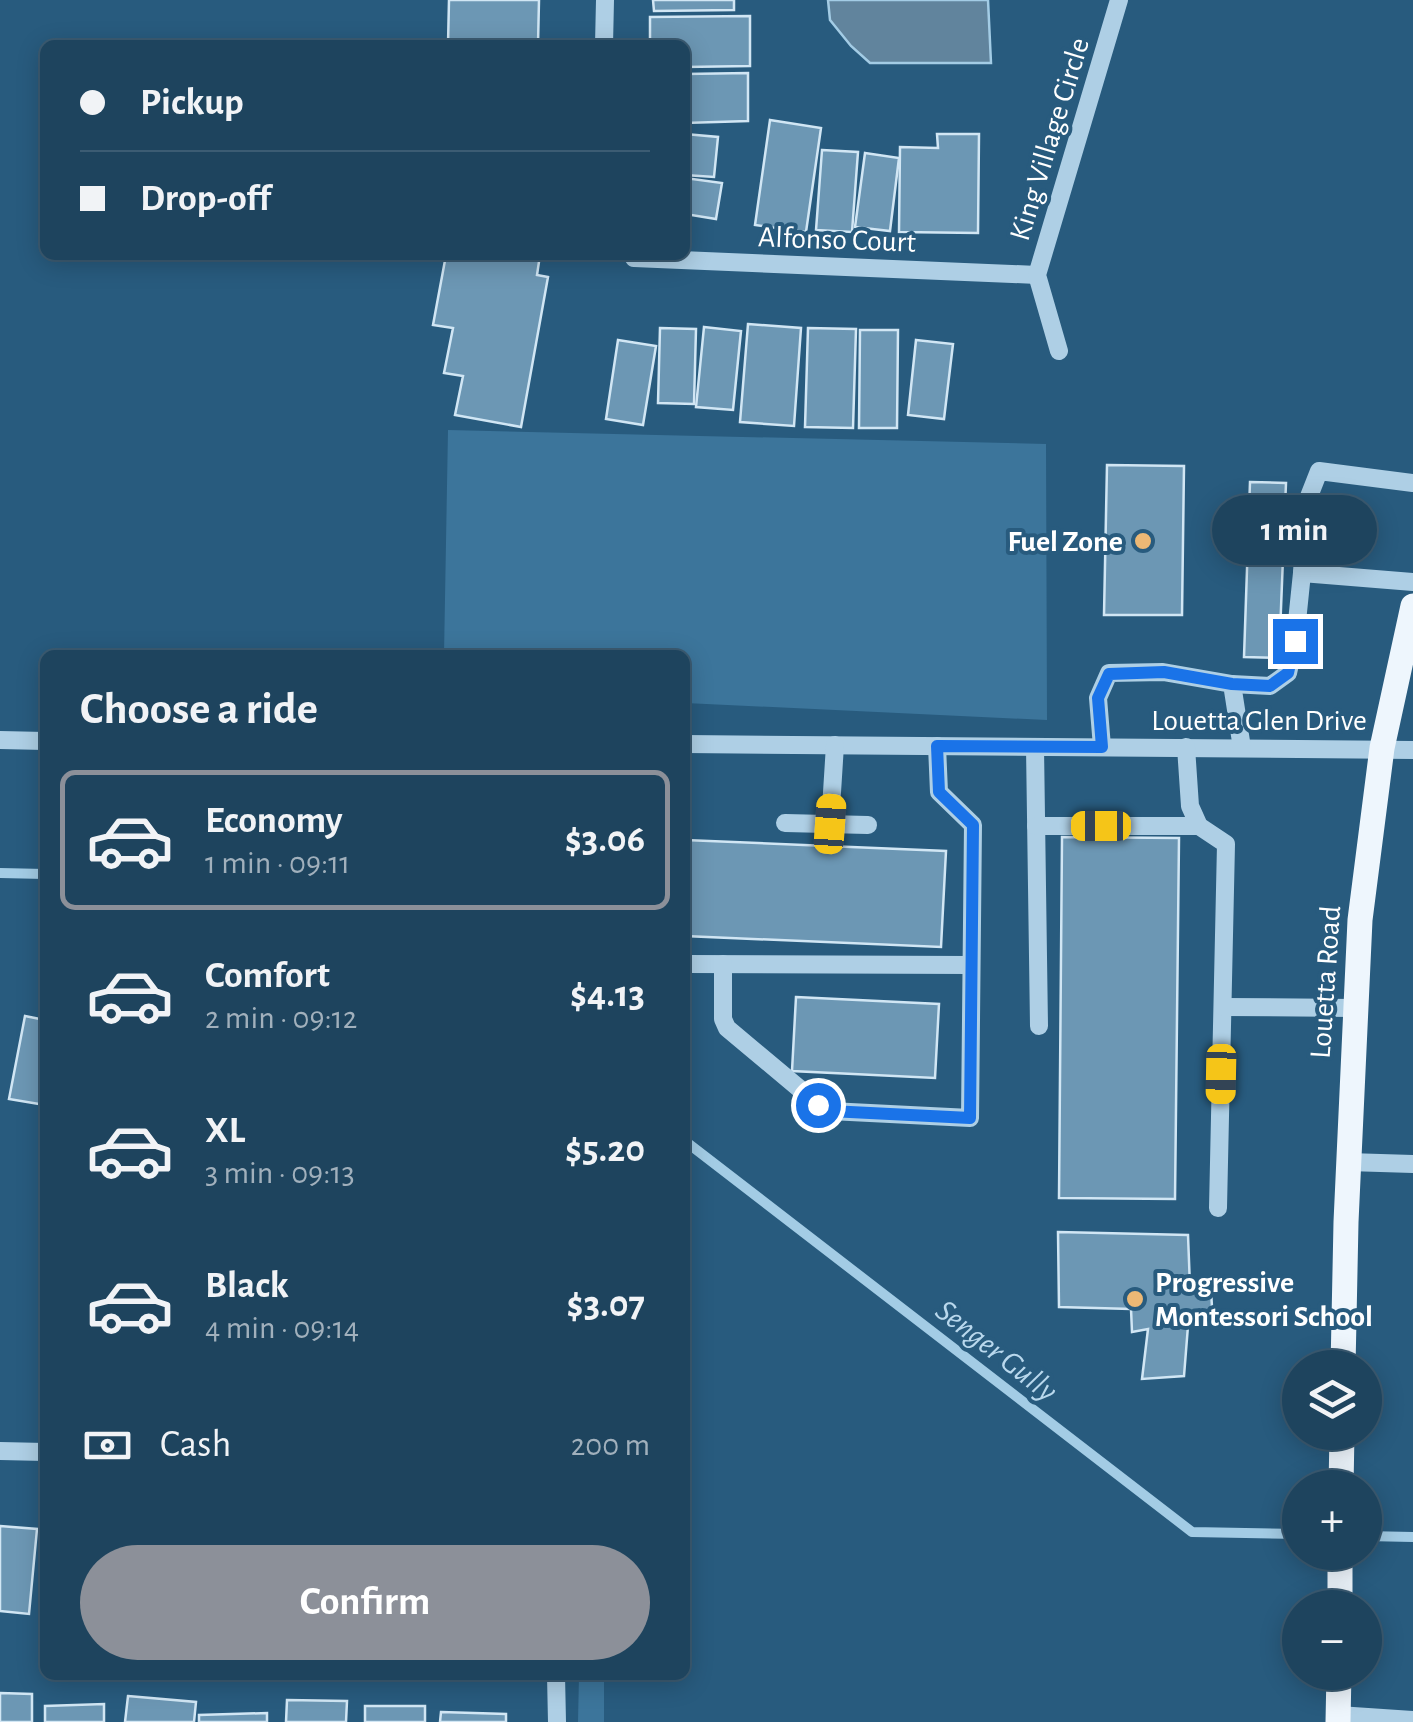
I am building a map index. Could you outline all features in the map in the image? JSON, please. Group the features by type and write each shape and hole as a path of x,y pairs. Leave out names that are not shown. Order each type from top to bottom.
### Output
{"main road":[{"name":"Louetta Road","path":"1343,1350 1360,920 1382,748 1413,606"},
{"path":"1338,1719 1339,1690"}],"street":[{"path":"604,0 604,40"},
{"name":"King Village Circle","path":"1059,351 1037,275 1119,0"},
{"name":"Alfonso Court","path":"690,259 1037,275"},
{"path":"1102,747 1098,698 1109,674 1164,672 1270,686 1288,673 1295,641 1306,504 1319,472 1413,483"},
{"path":"1302,573 1413,582"},
{"path":"1232,684 1242,748"},
{"path":"0,740 40,741"},
{"name":"Louetta Glen Drive","path":"690,744 1413,750"},
{"path":"830,824 835,745"},
{"path":"723,964 723,1019 727,1028 818,1105 830,1111 970,1118 973,825 939,792 937,746"},
{"path":"1035,746 1039,1026"},
{"path":"1186,747 1190,806 1199,826 1226,844 1218,1208"},
{"path":"785,823 868,825"},
{"path":"1036,826 1199,826"},
{"path":"690,964 972,965"},
{"path":"1223,1008 1354,1008"},
{"path":"1348,1162 1413,1164"},
{"path":"0,1451 40,1449"},
{"path":"556,1680 558,1722"},
{"path":"1338,1719 1413,1720"}],"shaded area":[{"path":"828,0 988,0 991,63 870,63 830,20"},
{"path":"448,430 1046,444 1047,720 690,703 690,650 444,650"},
{"path":"579,1680 604,1680 604,1722 578,1722"}],"building":[{"path":"449,0 539,0 538,40 448,40"},
{"path":"653,0 734,0 734,10 654,11"},
{"path":"750,16 750,66 690,67 690,40 650,40 650,17"},
{"path":"748,73 748,121 690,123 690,74"},
{"path":"770,120 821,128 806,232 755,225"},
{"path":"690,134 718,137 714,177 690,175"},
{"path":"937,134 979,134 978,233 899,232 900,147 938,148"},
{"path":"822,150 858,152 852,232 816,230"},
{"path":"865,153 899,158 890,231 855,227"},
{"path":"690,179 722,183 716,219 690,215"},
{"path":"445,260 539,260 537,275 548,277 521,427 455,415 463,376 444,373 453,328 433,325"},
{"path":"748,324 801,328 794,426 740,422"},
{"path":"704,327 741,331 733,410 696,407"},
{"path":"660,328 696,329 694,404 658,403"},
{"path":"808,328 856,329 853,428 805,427"},
{"path":"860,330 898,330 897,428 859,428"},
{"path":"618,340 656,346 643,425 606,419"},
{"path":"916,340 953,344 944,419 908,415"},
{"path":"1107,465 1184,466 1182,615 1104,615"},
{"path":"1250,482 1286,483 1279,658 1244,657"},
{"path":"1062,837 1179,838 1175,1199 1059,1198"},
{"path":"690,840 946,851 941,947 690,936"},
{"path":"796,997 939,1004 935,1078 792,1071"},
{"path":"25,1016 40,1019 40,1104 9,1099"},
{"name":"Progressive Montessori School","path":"1058,1232 1188,1235 1190,1287 1211,1290 1213,1324 1188,1326 1184,1376 1142,1379 1148,1329 1132,1332 1131,1309 1059,1307"},
{"path":"0,1526 37,1529 29,1614 0,1611"},
{"path":"0,1693 32,1694 32,1722 0,1722"},
{"path":"128,1696 196,1702 194,1722 125,1722"},
{"path":"287,1700 347,1701 346,1722 286,1722"},
{"path":"104,1704 104,1722 45,1722 45,1706"},
{"path":"365,1706 425,1706 425,1722 365,1722"},
{"path":"441,1712 506,1714 506,1722 440,1722"},
{"path":"267,1713 267,1722 199,1722 199,1715"}],"waterway":[{"name":"Senger Gully","path":"0,873 40,874"},
{"name":"Senger Gully","path":"690,1145 1192,1532 1282,1534"},
{"name":"Senger Gully","path":"1382,1536 1413,1537"}],"place":[{"name":"Fuel Zone","path":"1143,541"},
{"name":"Progressive Montessori School","path":"1135,1299"}],"route":[{"path":"818,1105 830,1111 970,1118 973,825 939,792 937,746 1102,747 1098,698 1109,674 1164,672 1270,686 1288,673 1295,641"}]}
